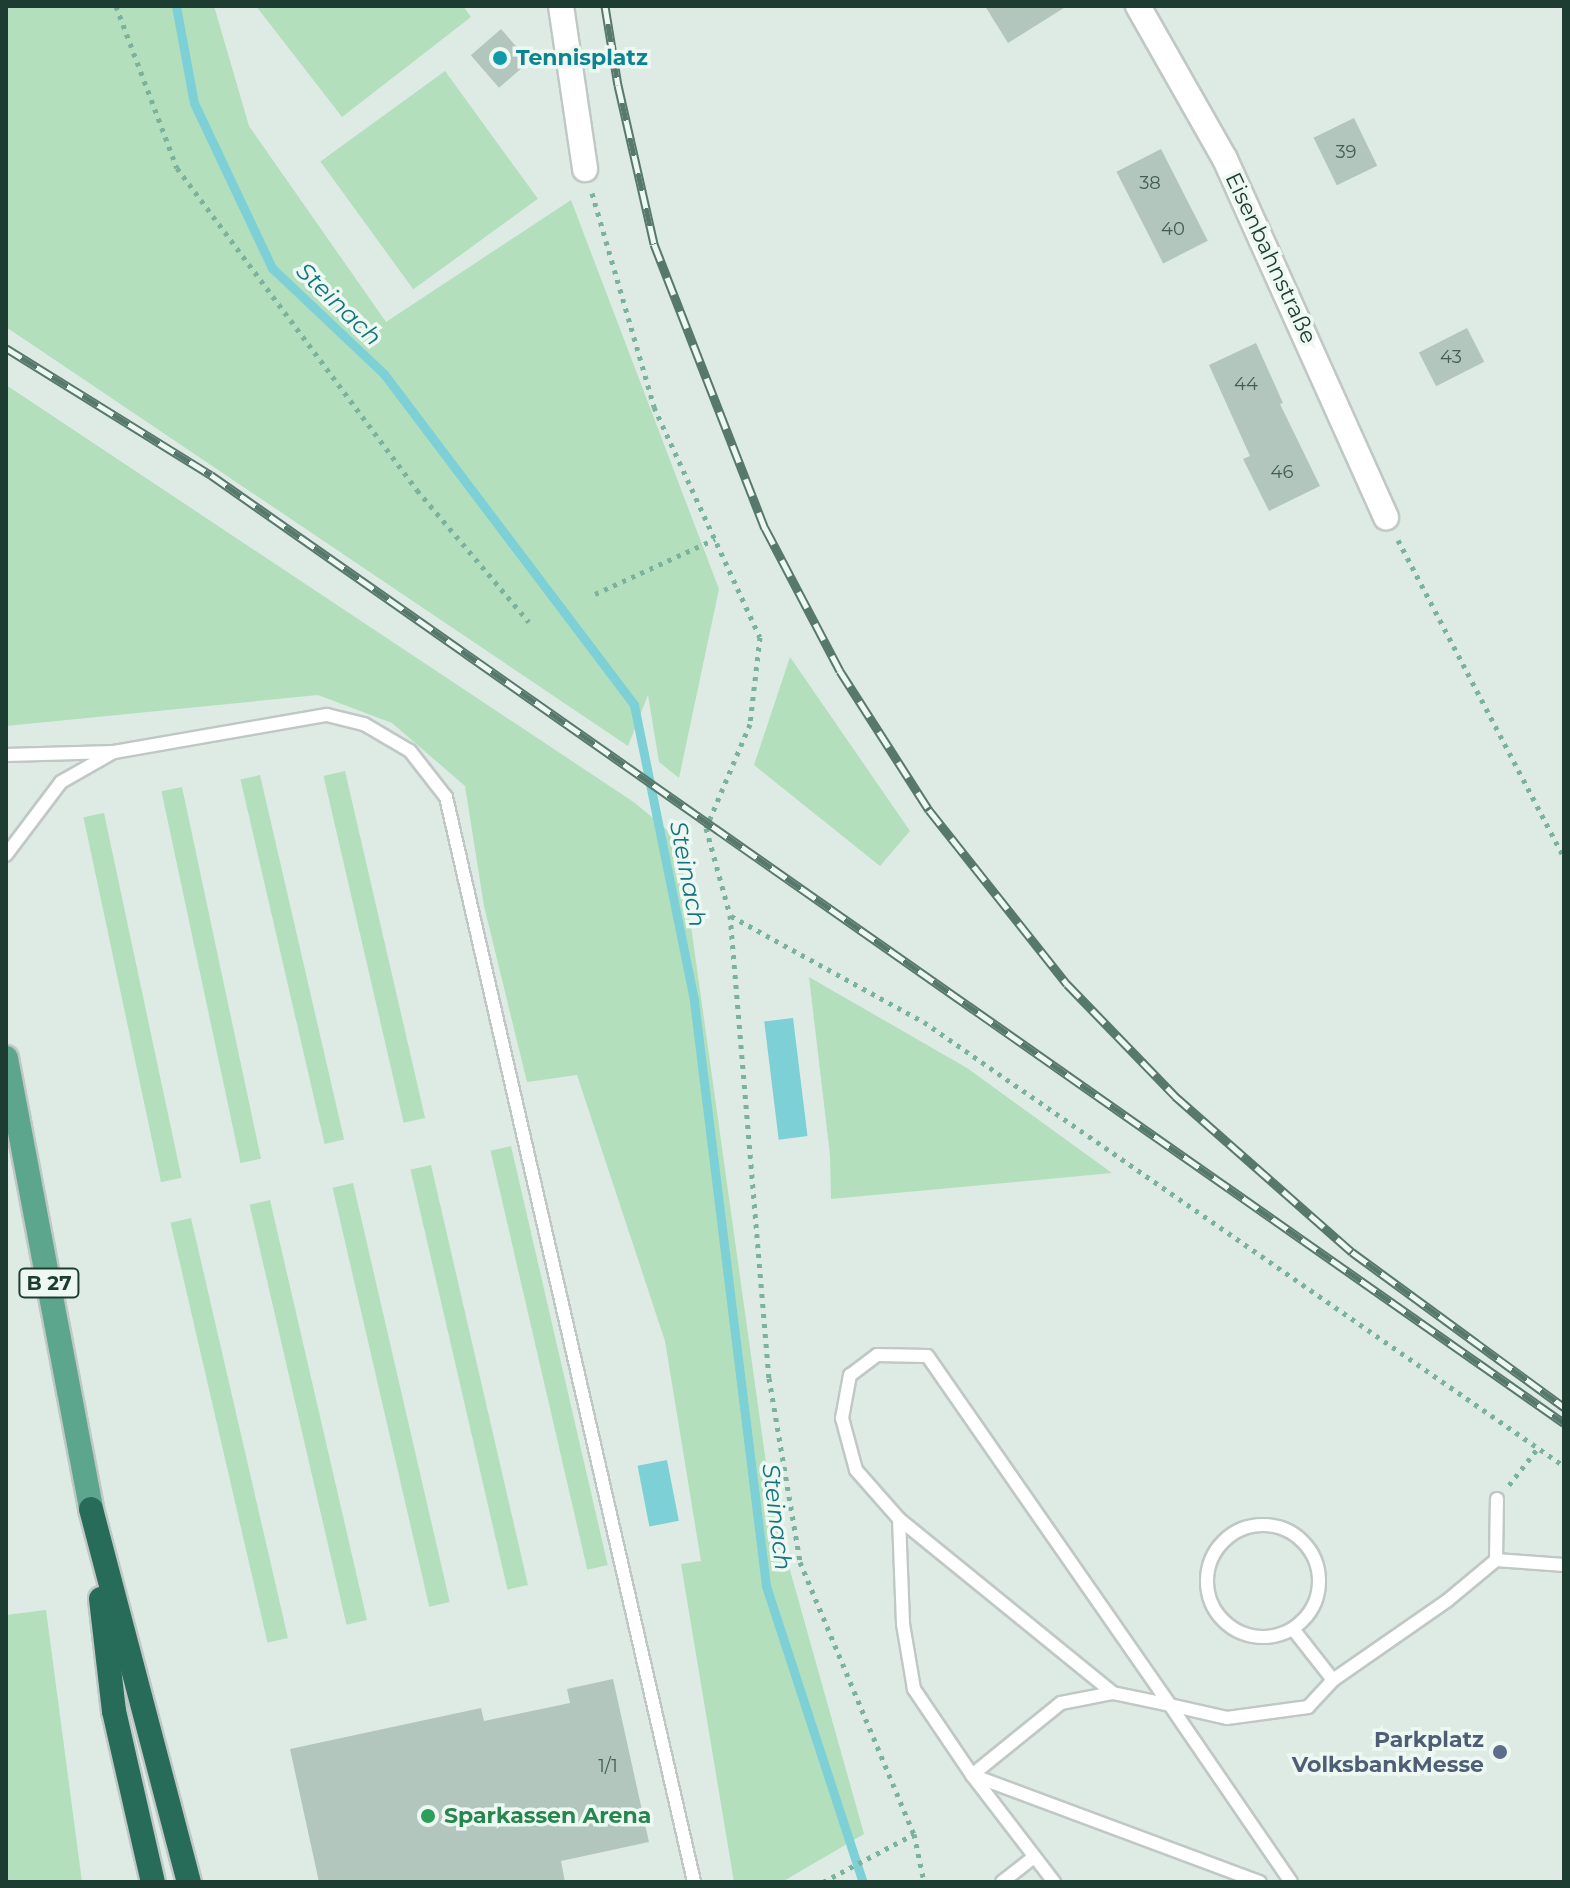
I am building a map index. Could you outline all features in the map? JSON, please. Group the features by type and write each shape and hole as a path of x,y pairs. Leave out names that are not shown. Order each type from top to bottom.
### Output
{"highway":[{"name":"B 27","path":"91,1509 114,1711 153,1882"},
{"name":"B 27","path":"91,1509 189,1882"}],"main road":[{"name":"B 27","path":"6,1058 91,1509"}],"street":[{"path":"561,6 585,169"},
{"name":"Eisenbahnstraße","path":"1138,6 1225,159 1386,518"}],"lane":[{"path":"6,755 114,752 327,715 364,724 410,751 446,797 694,1882"},
{"path":"6,855 61,782 114,752"},
{"path":"1113,1693 899,1519 856,1470 842,1418 850,1375 877,1355 927,1356 1291,1882"},
{"path":"1496,1560 1497,1499"},
{"path":"899,1519 903,1624 914,1689 972,1775 1054,1882"},
{"path":"1254,1524 1276,1525 1297,1534 1312,1551 1320,1572 1319,1594 1310,1614 1293,1629 1272,1637 1250,1637 1230,1627 1215,1611 1207,1590 1208,1568 1217,1548 1234,1532 1254,1524"},
{"path":"972,1775 1061,1703 1113,1693 1227,1718 1308,1707 1333,1680 1448,1600 1496,1560 1564,1565"},
{"path":"1293,1629 1333,1680"},
{"path":"972,1775 1260,1882"},
{"path":"1002,1882 1034,1857"}],"path":[{"path":"116,6 177,168 417,490 529,622"},
{"path":"585,169 654,407 760,637 750,724 706,828 730,915 769,1378 800,1562 914,1834 924,1882"},
{"path":"1386,518 1564,858"},
{"path":"595,594 715,539"},
{"path":"730,915 924,1022 1564,1466"},
{"path":"1526,1465 1538,1448"},
{"path":"823,1882 914,1834"}],"green space":[{"path":"6,6 214,6 249,126 386,322 571,200 719,589 679,778 659,762 648,695 628,746 6,327"},
{"path":"256,6 463,6 471,17 342,117"},
{"path":"445,71 538,199 413,289 320,162"},
{"path":"6,385 635,803 679,840 772,1506 864,1834 782,1882 734,1882 681,1564 701,1561 665,1341 577,1075 527,1082 484,906 465,786 392,723 318,695 6,726"},
{"path":"790,657 910,831 880,866 754,765"},
{"path":"345,771 425,1118 404,1123 324,776"},
{"path":"260,775 344,1139 325,1144 241,779"},
{"path":"182,787 261,1159 240,1163 161,791"},
{"path":"104,813 182,1178 161,1182 83,817"},
{"path":"809,977 967,1068 1112,1173 831,1199 830,1155"},
{"path":"511,1146 608,1565 587,1570 491,1151"},
{"path":"431,1165 528,1585 507,1590 411,1170"},
{"path":"353,1183 450,1602 429,1607 333,1188"},
{"path":"270,1200 367,1620 346,1625 250,1205"},
{"path":"191,1218 288,1638 267,1643 171,1223"},
{"path":"46,1610 82,1882 6,1882 6,1615"}],"water":[{"path":"793,1018 808,1136 779,1140 764,1022"},
{"path":"667,1460 679,1521 649,1527 638,1466"}],"building":[{"path":"985,6 1067,6 1008,43"},
{"name":"Tennisplatz","path":"501,29 529,61 499,88 471,55"},
{"path":"1354,118 1377,166 1337,185 1314,138"},
{"path":"1161,149 1208,241 1163,263 1116,172"},
{"path":"1467,328 1484,362 1436,386 1419,353"},
{"path":"1256,343 1283,403 1280,404 1320,486 1269,511 1243,459 1250,456 1209,365"},
{"name":"Sparkassen Arena","path":"613,1679 649,1842 561,1861 565,1882 319,1882 290,1749 481,1708 484,1721 570,1703 567,1689"}],"waterway":[{"name":"Steinach","path":"176,6 194,103 272,268 384,374 634,705 694,1001 766,1586 863,1882"}],"railway":[{"path":"605,6 618,85 654,244 765,528 840,671 929,810 1067,984 1175,1096 1352,1252 1564,1407"},
{"path":"6,348 211,475 1564,1423"}],"place":[{"name":"Tennisplatz","path":"500,58"},
{"name":"Parkplatz VolksbankMesse","path":"1500,1752"},
{"name":"Sparkassen Arena","path":"428,1816"}]}
